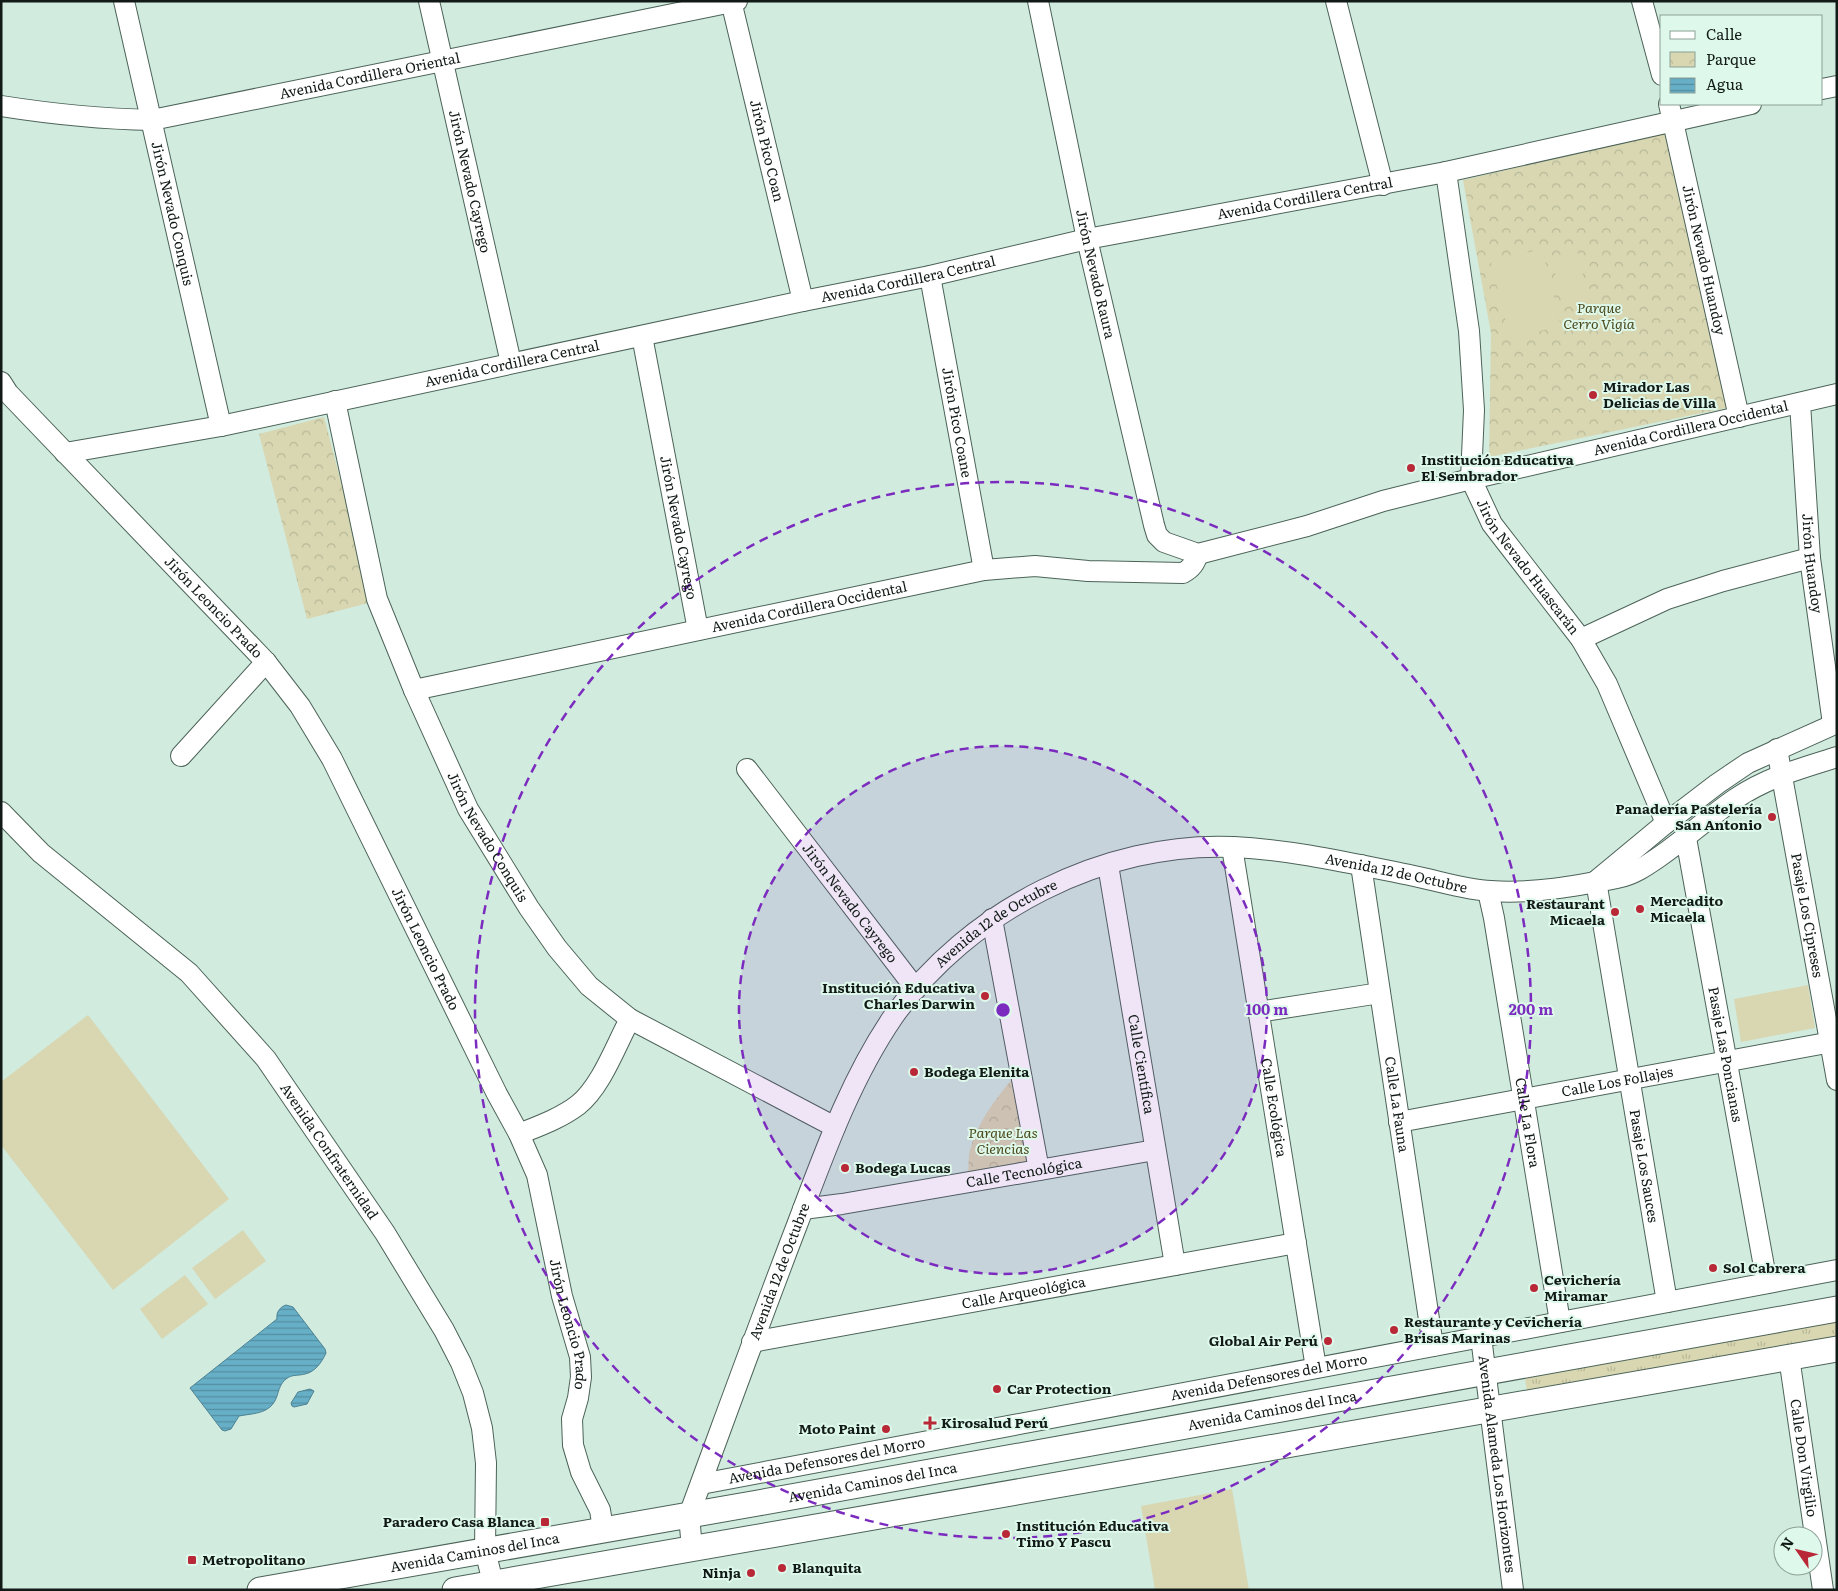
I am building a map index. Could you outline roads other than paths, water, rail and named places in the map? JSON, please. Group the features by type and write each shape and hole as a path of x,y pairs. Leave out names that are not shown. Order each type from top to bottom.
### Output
{"main road":[{"name":"Avenida Caminos del Inca","path":"260,1590 689,1515 1837,1308"},
{"path":"455,1590 1837,1349"}],"street":[{"name":"Jirón Nevado Conquis","path":"124,1 221,426"},
{"name":"Jirón Nevado Cayrego","path":"429,1 511,363"},
{"name":"Jirón Nevado Raura","path":"1038,1 1088,239 1154,525 1157,535 1164,542 1198,554"},
{"path":"1336,1 1382,185"},
{"path":"1642,1 1660,68"},
{"name":"Avenida Cordillera Oriental","path":"1,106 100,119 152,120 733,2"},
{"name":"Jirón Pico Coan","path":"733,2 803,301"},
{"path":"1823,89 1837,86"},
{"name":"Avenida Cordillera Central","path":"65,453 221,426 803,301 930,276 1088,239 1446,172 1672,112 1741,105"},
{"name":"Jirón Nevado Huandoy","path":"1672,112 1739,417"},
{"name":"Jirón Nevado Huascarán","path":"1446,172 1469,331 1474,410 1471,479 1492,524 1581,639 1607,684 1666,823"},
{"name":"Jirón Pico Coane","path":"930,276 984,570"},
{"name":"Jirón Nevado Cayrego","path":"642,336 698,630"},
{"name":"Jirón Leoncio Prado","path":"1,382 8,393 266,662 300,706 332,759 519,1134 537,1175 562,1296 580,1356 581,1377 578,1398 572,1418 573,1445 581,1472 600,1510 603,1529"},
{"name":"Avenida Cordillera Occidental","path":"414,690 984,570 1035,566 1088,571 1184,573 1195,563 1198,554 1307,526 1383,501 1837,394"},
{"name":"Jirón Nevado Conquis","path":"335,401 377,599 414,690 468,809 529,908 557,948 589,986 630,1019 835,1127"},
{"name":"Jirón Huandoy","path":"1800,403 1810,558 1835,724"},
{"path":"1581,639 1667,599 1723,581 1810,558"},
{"path":"181,756 266,662"},
{"name":"Avenida 12 de Octubre","path":"1596,881 1666,823 1748,763 1835,724"},
{"name":"Pasaje Los Cipreses","path":"1777,749 1833,1042 1837,1080"},
{"name":"Avenida 12 de Octubre","path":"692,1548 689,1515 752,1342 835,1127 872,1052 894,1016 946,957 992,919 1062,881 1139,855 1194,847 1281,850 1488,891 1542,891 1620,878 1633,873 1686,838 1732,802 1761,783 1837,757"},
{"name":"Jirón Nevado Cayrego","path":"747,769 916,989"},
{"name":"Avenida Confraternidad","path":"1,812 41,853 189,973 266,1059 384,1233 444,1330 462,1363 473,1393 482,1428 486,1463 485,1550 493,1583"},
{"name":"Pasaje Las Poncianas","path":"1686,838 1766,1277"},
{"name":"Calle Ecológica","path":"1232,847 1316,1368"},
{"name":"Calle Científica","path":"1108,865 1175,1265"},
{"name":"Calle La Fauna","path":"1361,865 1433,1346"},
{"name":"Pasaje Los Sauces","path":"1596,881 1667,1302"},
{"name":"Calle La Flora","path":"1488,891 1495,923 1560,1322"},
{"path":"992,919 1039,1170"},
{"path":"1258,1012 1380,994"},
{"path":"519,1134 545,1124 578,1105 602,1074 630,1019"},
{"name":"Calle Los Follajes","path":"1400,1122 1833,1042"},
{"name":"Calle Tecnológica","path":"803,1209 842,1204 1155,1150"},
{"name":"Calle Arqueológica","path":"752,1342 1296,1243"},
{"name":"Avenida Defensores del Morro","path":"701,1484 1667,1302 1766,1277 1837,1270"},
{"name":"Avenida Alameda Los Horizontes","path":"1481,1337 1513,1590"},
{"name":"Calle Don Virgilio","path":"1790,1357 1823,1590"}],"water":[{"path":"286,1305 293,1307 325,1349 326,1353 318,1366 312,1371 288,1377 280,1386 274,1402 267,1409 262,1412 239,1416 231,1429 222,1430 190,1388 277,1319 279,1310"},
{"path":"310,1389 314,1391 307,1404 292,1406 291,1403 298,1392"}],"place":[{"name":"Mirador Las Delicias de Villa","path":"1593,395"},
{"name":"Institución Educativa El Sembrador","path":"1411,468"},
{"name":"Panadería Pastelería San Antonio","path":"1772,817"},
{"name":"Mercadito Micaela","path":"1640,909"},
{"name":"Restaurant Micaela","path":"1615,912"},
{"name":"Institución Educativa Charles Darwin","path":"985,996"},
{"name":"Bodega Elenita","path":"914,1072"},
{"name":"Bodega Lucas","path":"845,1168"},
{"name":"Sol Cabrera","path":"1713,1268"},
{"name":"Cevichería Miramar","path":"1534,1288"},
{"name":"Restaurante y Cevichería Brisas Marinas","path":"1394,1330"},
{"name":"Global Air Perú","path":"1328,1341"},
{"name":"Car Protection","path":"997,1389"},
{"name":"Kirosalud Perú","path":"930,1423"},
{"name":"Moto Paint","path":"886,1429"},
{"name":"Paradero Casa Blanca","path":"545,1522"},
{"name":"Institución Educativa Timo Y Pascu","path":"1006,1534"},
{"name":"Metropolitano","path":"192,1560"},
{"name":"Blanquita","path":"782,1568"},
{"name":"Ninja","path":"751,1573"}],"park label":[{"name":"Parque Cerro Vigía","path":"1599,316"},
{"name":"Parque Las Ciencias","path":"1003,1142"}]}
